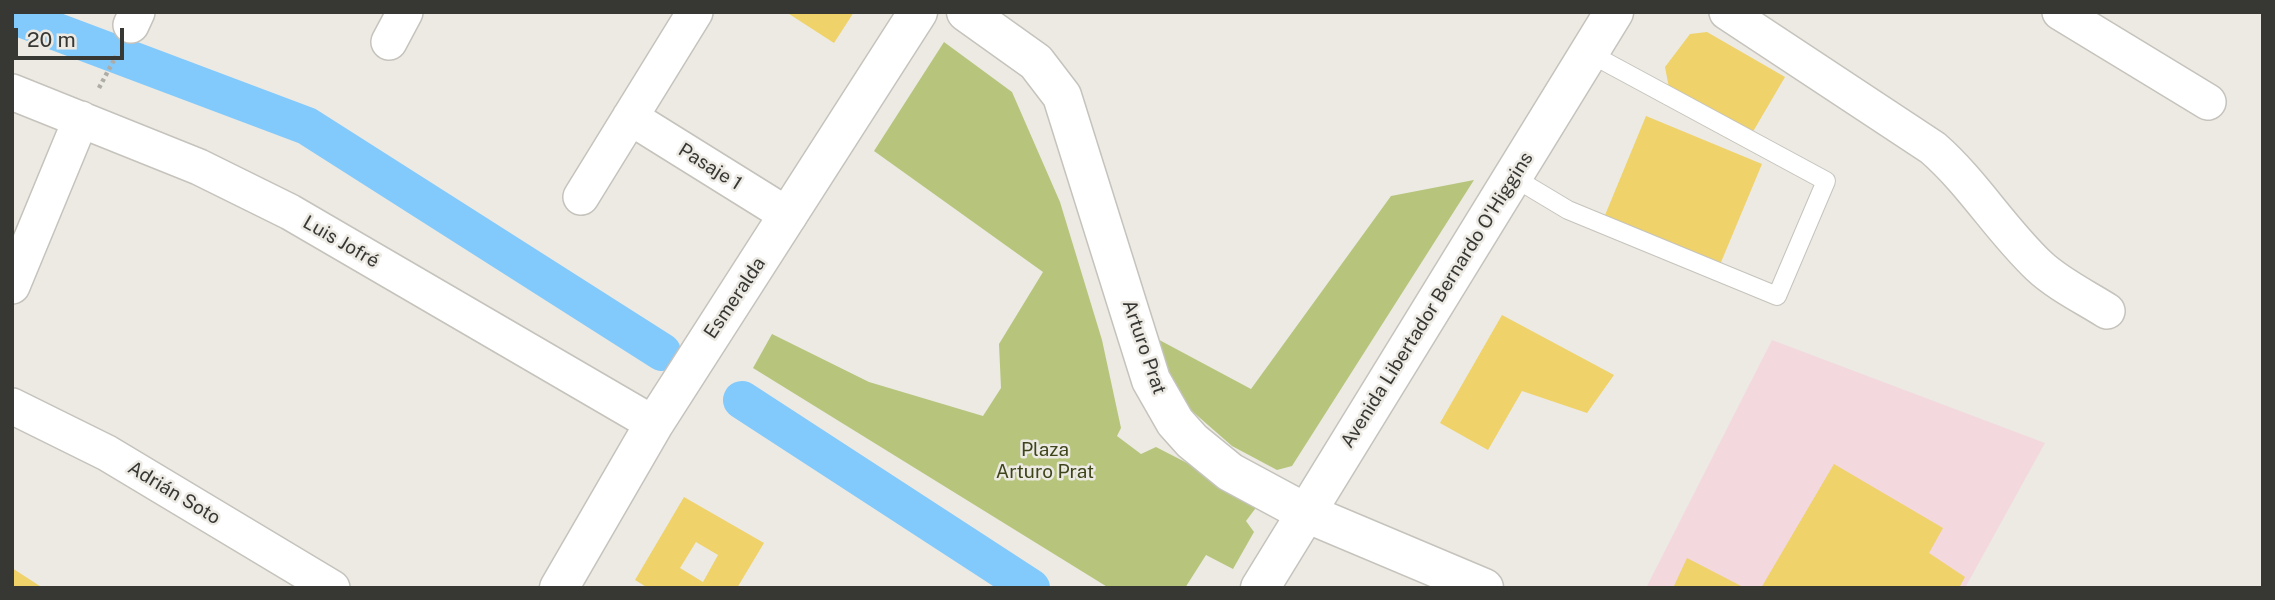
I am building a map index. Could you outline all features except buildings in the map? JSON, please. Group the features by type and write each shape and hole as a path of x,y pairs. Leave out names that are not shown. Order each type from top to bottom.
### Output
{"main road":[{"name":"Esmeralda","path":"559,588 654,424 918,12"},
{"name":"Arturo Prat","path":"966,12 1036,62 1062,96 1151,380 1175,422 1192,441 1230,472 1306,513 1484,588"},
{"name":"Avenida Libertador Bernardo O'Higgins","path":"1260,588 1614,12"}],"street":[{"path":"582,197 695,12"},
{"path":"1727,12 1933,148 1962,173 2000,224 2040,267 2107,312"},
{"path":"2060,12 2208,102"},
{"name":"Luis Jofré","path":"12,92 199,167 290,212 654,424"},
{"name":"Pasaje 1","path":"631,117 789,216"},
{"path":"12,286 81,119"},
{"name":"Adrián Soto","path":"12,406 107,453 331,588"}],"lane":[{"path":"1513,177 1568,210 1777,296 1826,181 1589,53"}],"path":[{"path":"106,77 130,27"}],"shaded area":[{"path":"1772,340 2045,443 1965,588 1646,588"}],"green space":[{"name":"Plaza Arturo Prat","path":"944,42 1012,92 1060,202 1102,340 1121,428 1117,436 1141,454 1156,447 1261,501 1246,521 1254,532 1233,569 1206,555 1185,588 1109,588 753,368 772,334 869,382 983,416 1001,388 999,344 1043,272 874,151"},
{"path":"1474,180 1292,466 1277,470 1232,446 1176,397 1150,335 1251,389 1391,196"}],"waterway":[{"path":"12,15 307,126 662,352"},
{"path":"742,400 1031,588"}]}
